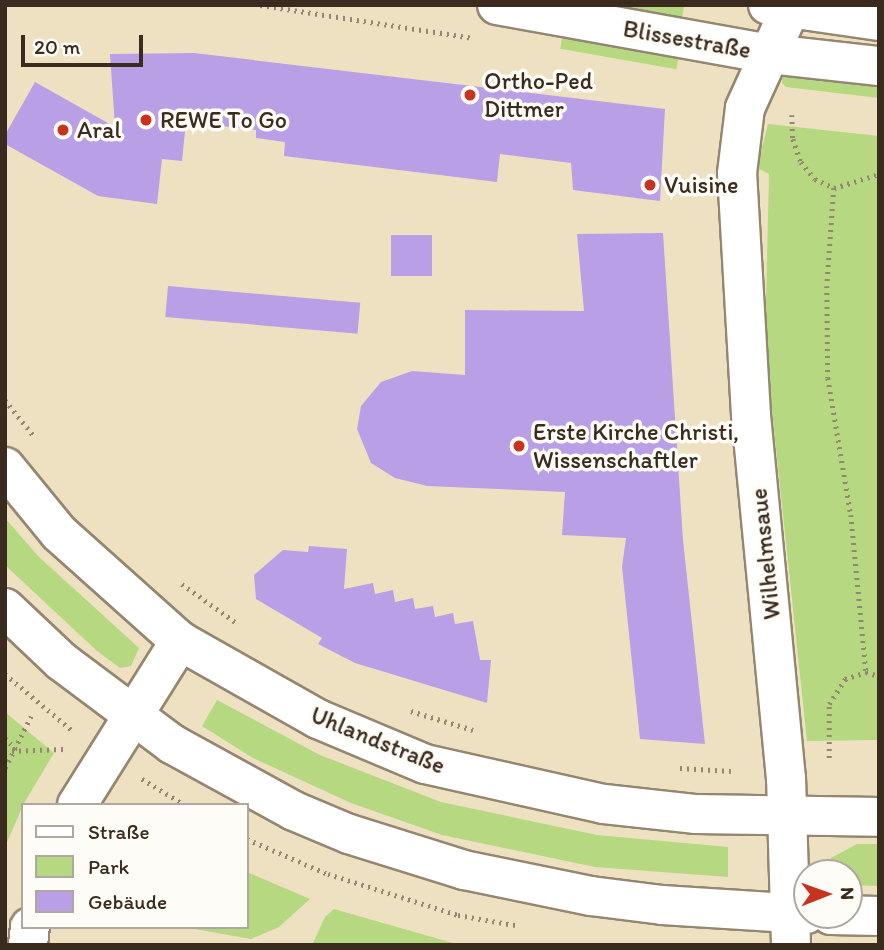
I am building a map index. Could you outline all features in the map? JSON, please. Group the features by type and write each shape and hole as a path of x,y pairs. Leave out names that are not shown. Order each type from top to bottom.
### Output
{"main road":[{"path":"783,7 879,21"},
{"name":"Wilhelmsaue","path":"783,7 770,54 745,108 737,173 751,415 793,876"},
{"name":"Blissestraße","path":"491,23 879,66"},
{"name":"Uhlandstraße","path":"5,467 59,533 180,641 318,719 425,764 604,804 696,814 879,817"},
{"path":"5,608 61,661 134,718 294,811 464,870 662,905 793,923"},
{"path":"78,803 180,641"}],"path":[{"path":"260,5 491,23"},
{"path":"792,114 793,139 802,162 816,178 834,188 879,174"},
{"path":"834,188 827,286 828,378 851,515 866,673"},
{"path":"5,400 39,443"},
{"path":"174,578 245,628"},
{"path":"829,758 830,704 845,679 866,673 879,676"},
{"path":"5,674 76,734"},
{"path":"400,707 484,733"},
{"path":"5,768 31,716"},
{"path":"5,738 16,749"},
{"path":"5,751 71,749"},
{"path":"673,768 711,770"},
{"path":"160,790 182,803"}],"green space":[{"path":"582,5 679,5 684,6 681,24"},
{"path":"563,33 679,53 676,69 560,49"},
{"path":"783,74 879,82 879,98 786,87 782,83"},
{"path":"768,124 879,136 879,740 807,741 765,344 769,174 757,168"},
{"path":"5,518 38,556 139,648 131,666 120,668 97,651 5,565"},
{"path":"217,700 320,755 441,802 597,835 728,847 728,877 595,867 442,835 351,803 253,758 202,726"},
{"path":"5,712 54,753 24,803 21,803 21,810 5,847"},
{"path":"857,844 879,844 879,886 863,885 863,859 831,858"},
{"path":"248,872 310,899 279,927 251,939 194,929 248,929"},
{"path":"334,909 460,945 312,945 325,917"}],"building":[{"path":"194,53 665,109 660,201 573,190 571,163 500,154 497,182 284,156 285,142 256,138 256,130 186,122 182,161 162,159 157,204 98,196 5,144 5,135 35,82 115,127 110,54"},
{"path":"663,233 683,540 705,744 640,739 622,567 626,538 562,535 565,492 427,486 395,478 371,463 357,429 361,406 381,382 412,371 465,375 465,310 584,311 577,234"},
{"path":"391,235 432,235 432,276 391,276"},
{"path":"168,286 360,303 358,334 165,317"},
{"path":"309,546 347,549 344,589 373,583 375,594 393,590 395,602 413,598 415,609 433,606 435,617 453,613 455,624 473,621 480,660 491,660 487,703 355,663 318,644 322,638 256,599 254,575 283,550 308,552"}],"place":[{"name":"Ortho-Ped Dittmer","path":"470,95"},
{"name":"REWE To Go","path":"146,120"},
{"name":"Aral","path":"63,130"},
{"name":"Vuisine","path":"650,185"},
{"name":"Erste Kirche Christi, Wissenschaftler","path":"519,446"}]}
